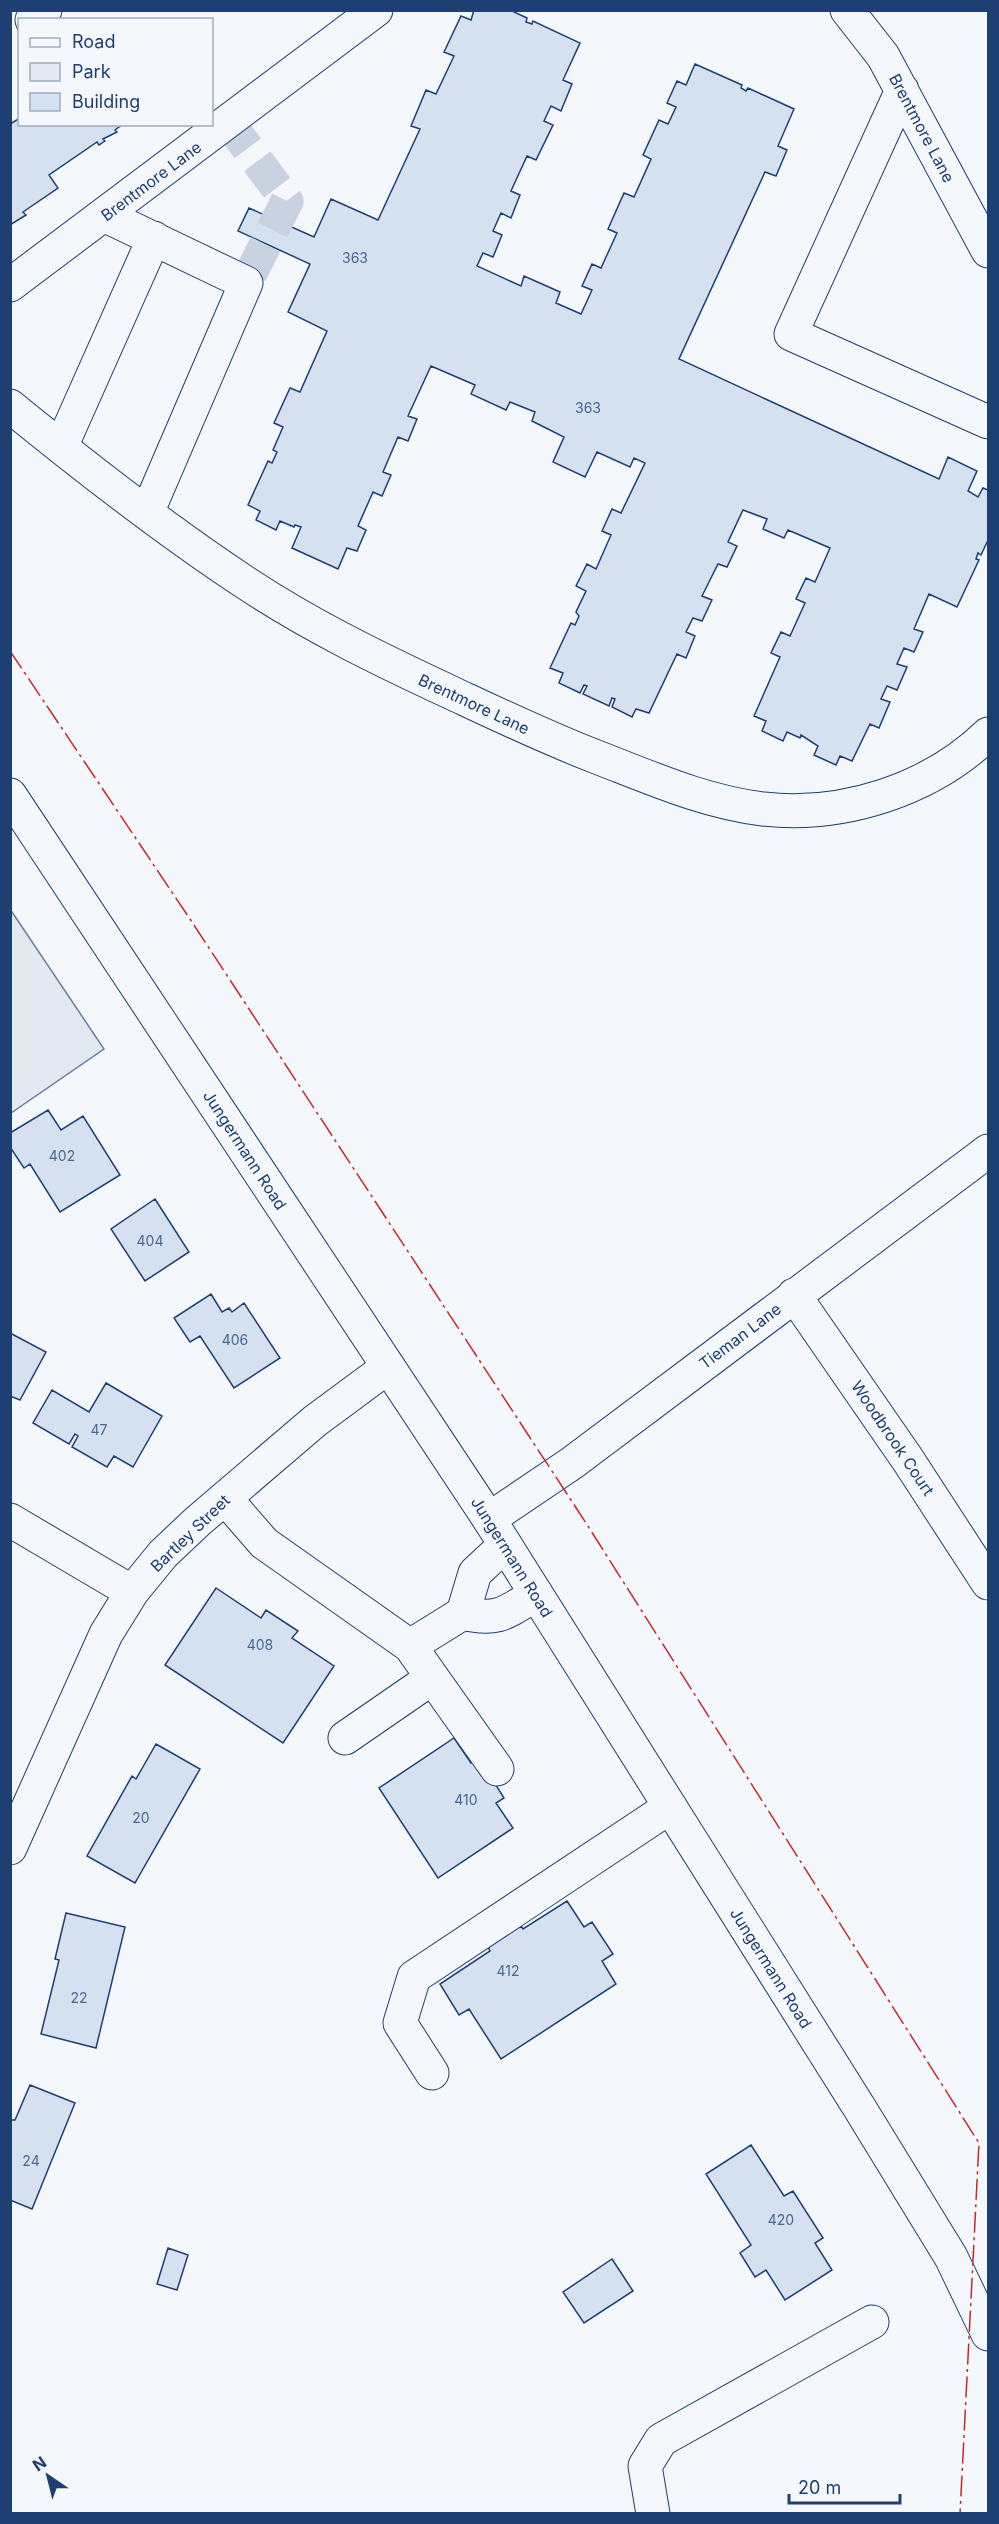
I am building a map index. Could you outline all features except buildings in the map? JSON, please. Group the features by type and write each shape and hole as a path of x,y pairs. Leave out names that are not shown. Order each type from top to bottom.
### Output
{"street":[{"name":"Brentmore Lane","path":"10,285 106,216 376,10"},
{"name":"Brentmore Lane","path":"847,10 883,56 988,251"},
{"path":"902,90 791,334 988,422"},
{"path":"106,216 246,283 147,513"},
{"path":"61,447 154,238"},
{"name":"Brentmore Lane","path":"10,406 147,513 247,583 363,652 549,739 697,795 765,809 818,810 866,802 921,781 974,749 988,735"},
{"name":"Jungermann Road","path":"10,795 497,1532 945,2247 988,2334"},
{"name":"Tieman Lane","path":"463,1612 475,1573 497,1532 572,1463 988,1151"},
{"name":"Woodbrook Court","path":"795,1295 908,1460 988,1583"},
{"name":"Bartley Street","path":"10,1848 106,1634 132,1592 163,1554 225,1498 315,1421 388,1367"},
{"path":"225,1498 264,1543 410,1646 497,1769"},
{"path":"10,1520 132,1592"},
{"path":"410,1646 463,1612 482,1617 503,1614 536,1594"},
{"path":"345,1738 432,1678"},
{"path":"432,2073 400,2023 414,1977 670,1808"},
{"path":"653,2514 645,2466 661,2440 872,2322"}],"green space":[{"path":"10,909 104,1049 11,1113 10,1113"}],"tunnel":[{"path":"228,122 287,201 246,283"}],"power":[{"path":"10,651 190,919 586,1523 979,2143 960,2514"}]}
